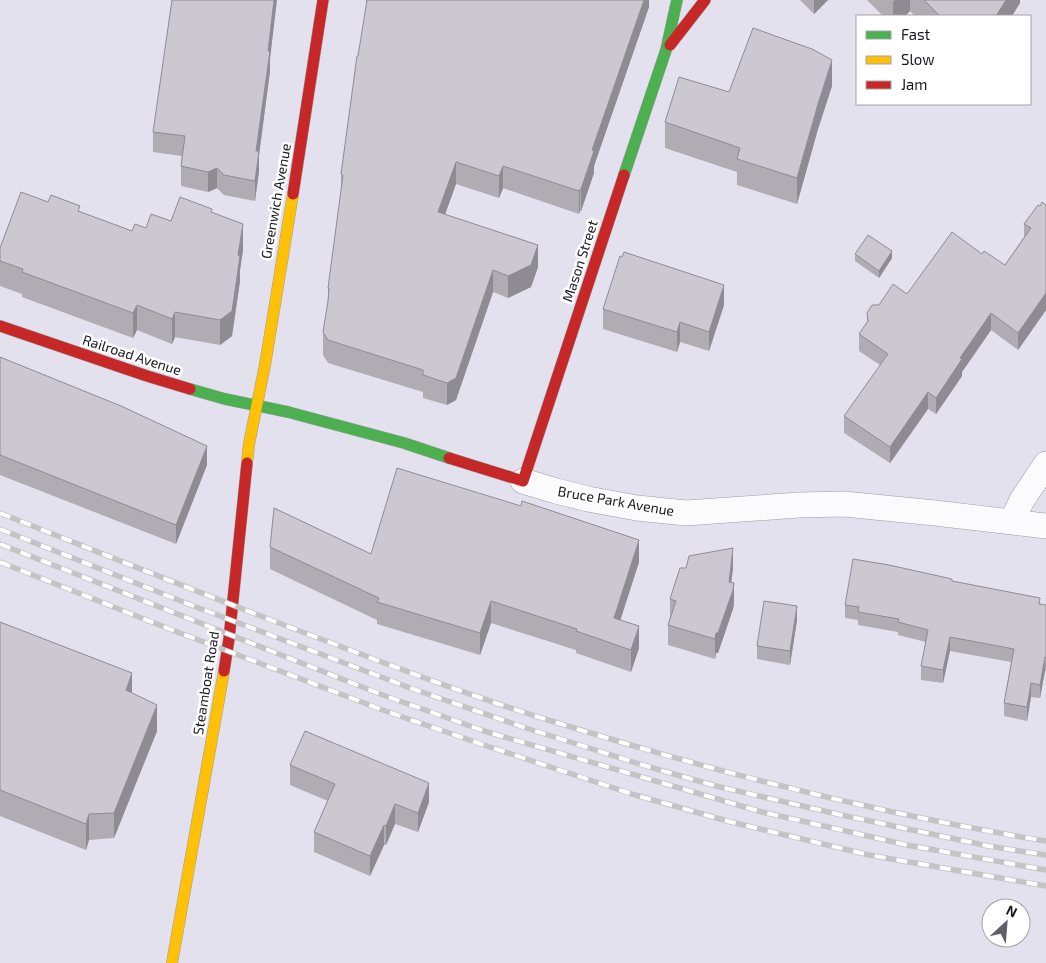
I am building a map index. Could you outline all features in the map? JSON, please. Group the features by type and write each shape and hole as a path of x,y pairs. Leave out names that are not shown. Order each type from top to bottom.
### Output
{"main road":[{"name":"Greenwich Avenue","path":"256,406 265,365 323,0"},
{"name":"Mason Street","path":"523,481 666,50 677,0"},
{"name":"Mason Street","path":"666,50 705,0"},
{"name":"Railroad Avenue","path":"0,326 147,376 256,406"},
{"name":"Bruce Park Avenue","path":"256,406 288,412 404,443 523,481"},
{"name":"Steamboat Road","path":"172,963 196,836 229,639 245,477 256,406"}],"street":[{"path":"1012,521 1022,500 1046,464"},
{"name":"Bruce Park Avenue","path":"523,481 588,499 637,508 686,513 799,505 844,504 887,507 1046,526"}],"building":[{"path":"172,0 274,0 268,51 270,51 256,151 259,151 255,181 224,175 217,168 208,172 181,166 185,136 153,132"},
{"path":"367,0 644,0 579,191 503,166 499,176 456,162 438,212 538,245 531,265 508,276 493,270 456,378 447,383 423,375 423,370 328,340 323,332 343,175 341,174 357,56"},
{"path":"924,0 1006,0 997,15 939,15"},
{"path":"753,28 812,49 832,60 797,178 737,159 740,148 665,122 679,77 729,92"},
{"path":"21,192 48,202 51,195 80,206 78,211 132,231 135,224 146,228 151,214 171,221 180,197 212,209 211,212 243,224 232,311 220,320 175,312 172,319 137,305 133,313 22,272 23,269 0,261 0,248"},
{"path":"1042,202 1046,205 1046,293 1018,333 991,313 960,358 962,359 936,398 928,392 890,447 844,416 888,354 859,334 868,321 867,313 872,305 879,305 893,284 907,294 952,232 982,254 984,251 1005,265 1031,228 1024,224"},
{"path":"868,235 892,251 879,271 855,254"},
{"path":"624,252 724,285 709,332 680,322 677,332 603,309 620,256 622,257"},
{"path":"0,357 121,406 207,446 176,525 0,455"},
{"path":"397,468 521,506 522,501 639,540 614,618 639,626 631,650 576,631 577,629 491,601 480,633 377,602 379,598 270,547 274,508 371,554"},
{"path":"733,548 729,582 734,583 733,590 715,639 668,625 676,601 670,599 680,568 686,568 689,556"},
{"path":"853,559 1040,598 1039,604 1046,605 1046,658 1040,685 1031,683 1027,707 1004,703 1014,649 950,637 943,670 921,666 928,630 898,622 899,619 858,612 859,607 845,605"},
{"path":"764,601 797,606 790,651 757,646"},
{"path":"0,622 132,673 126,690 157,705 114,813 89,814 86,824 0,790"},
{"path":"305,731 429,783 418,813 395,804 370,856 314,832 335,784 290,765"}],"railway":[{"path":"0,513 292,628 445,685 530,714 679,759 800,791 923,818 1046,841"},
{"path":"0,529 191,605 413,689 526,728 646,766 716,786 837,814 988,846 1046,855"},
{"path":"0,544 380,694 484,731 762,812 907,845 1046,870"},
{"path":"0,562 388,712 635,795 731,822 869,855 1046,886"}],"traffic: fast":[{"path":"624,175 666,50 677,0"},
{"path":"190,389 225,399 288,412 404,443 449,458"}],"traffic: slow":[{"path":"247,463 293,194"},
{"path":"172,963 224,671"}],"traffic: jam":[{"path":"293,194 323,0"},
{"path":"670,45 705,0"},
{"path":"449,458 523,481 624,175"},
{"path":"0,326 190,389"},
{"path":"224,671 247,463"}]}
